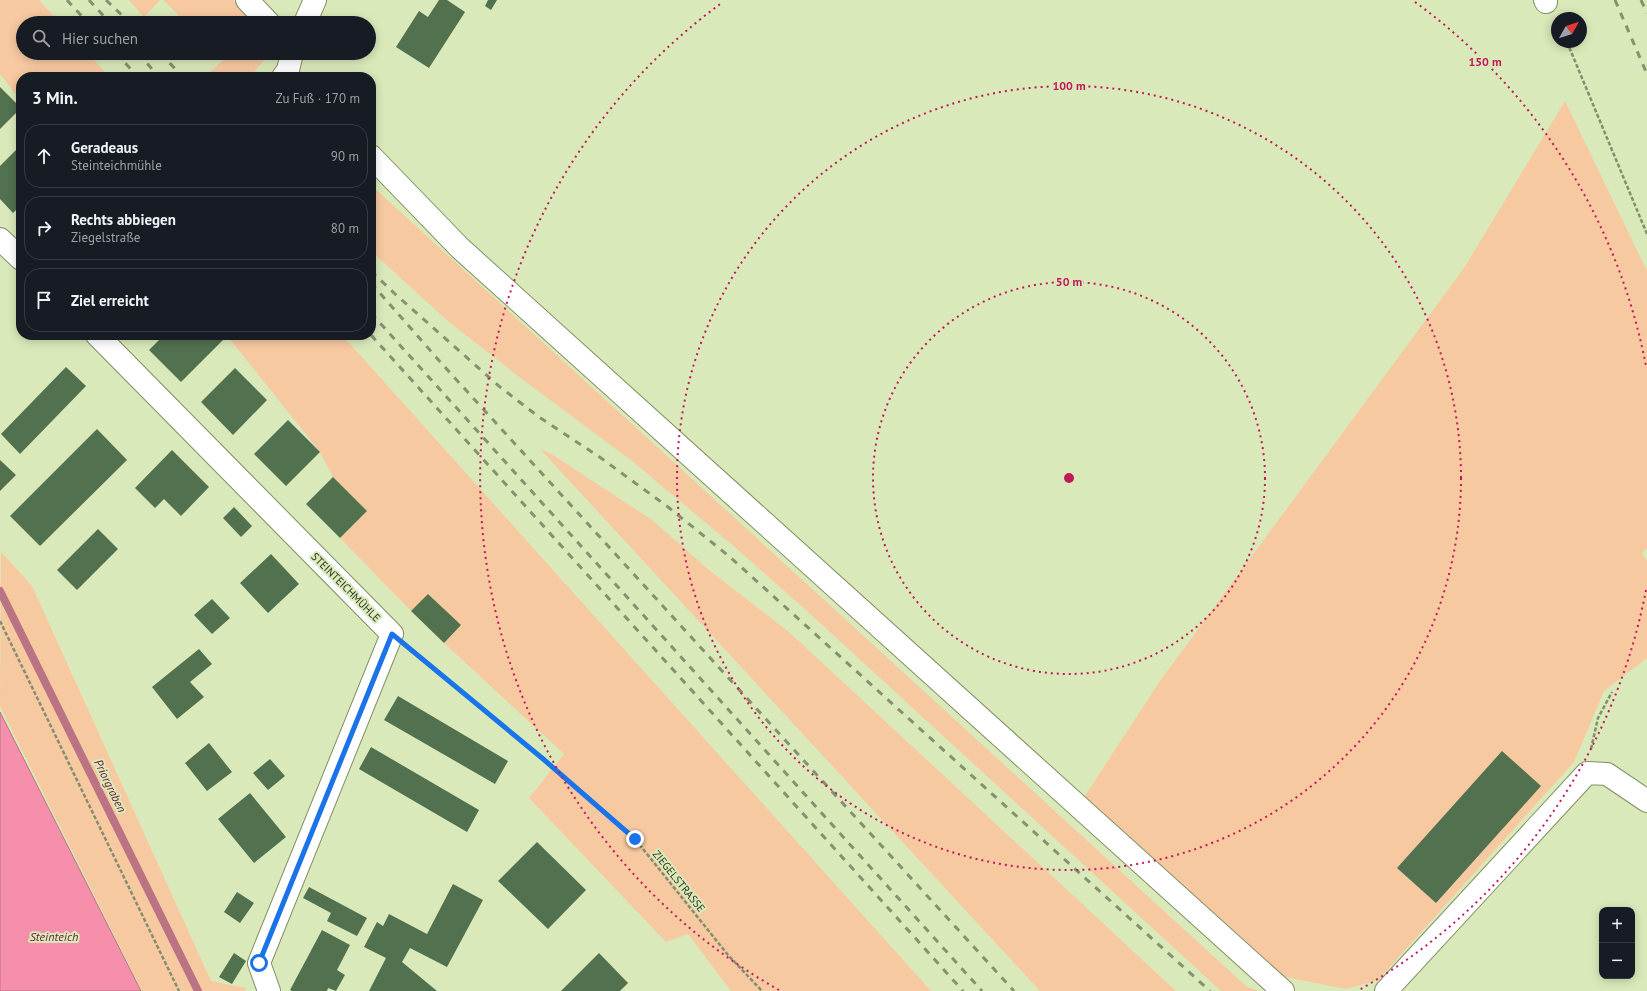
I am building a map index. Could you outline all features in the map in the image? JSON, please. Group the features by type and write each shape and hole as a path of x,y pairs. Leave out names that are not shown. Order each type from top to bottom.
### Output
{"street":[{"path":"247,0 262,16"},
{"path":"308,16 315,0"},
{"path":"376,161 466,253 1283,991"},
{"path":"0,239 16,254"},
{"name":"STEINTEICHMÜHLE","path":"102,340 392,634"},
{"path":"269,991 259,963 392,634"},
{"path":"1386,991 1587,773 1608,774 1647,801"}],"path":[{"path":"1570,48 1647,234"},
{"path":"0,621 180,991"},
{"name":"ZIEGELSTRASSE","path":"392,634 542,758 635,839 728,955 762,991"},
{"path":"1587,773 1598,718 1612,692"}],"shaded area":[{"path":"0,0 39,0 54,16 16,16 16,60 94,60 105,72 16,72 16,95 0,74"},
{"path":"129,0 160,0 145,16 143,16"},
{"path":"163,0 233,0 248,16 179,16"},
{"path":"223,60 264,60 254,72 210,72"},
{"path":"1565,101 1647,271 1647,548 1642,553 1647,561 1647,658 1604,691 1574,762 1378,980 1346,989 1255,971 1077,808 1160,681 1464,268"},
{"path":"376,190 1247,987 1259,991 1221,991 807,611 730,543 632,461 518,376 449,322 376,256"},
{"path":"230,340 346,340 931,991 731,991 688,934 666,942 529,798 564,754 444,643 460,625 429,594 411,611 340,538 367,511 333,477 320,452"},
{"path":"540,449 553,455 652,520 709,570 789,632 1176,991 1040,991"},
{"path":"1,552 32,586 211,981 245,988 246,991 142,991 0,706"}],"water":[{"name":"Steinteich","path":"0,712 141,991 0,991"}],"building":[{"path":"439,0 447,0 465,12 429,68 396,47 419,11 428,17"},
{"path":"488,0 497,0 491,10 485,6"},
{"path":"0,87 16,103 16,113 0,129"},
{"path":"16,150 16,210 13,213 0,199 0,166"},
{"path":"159,340 223,340 181,382 149,350"},
{"path":"66,367 86,386 20,454 1,434"},
{"path":"235,368 267,400 233,435 201,402"},
{"path":"288,420 320,452 286,486 254,454"},
{"path":"97,429 127,460 40,546 10,516"},
{"path":"172,450 209,487 181,516 164,499 155,508 135,488"},
{"path":"0,460 16,475 0,491"},
{"path":"333,477 367,511 340,538 306,504"},
{"path":"234,507 252,526 241,537 223,518"},
{"path":"98,529 118,549 77,590 57,570"},
{"path":"271,554 299,584 268,613 240,583"},
{"path":"428,594 461,625 444,643 411,611"},
{"path":"212,599 230,618 212,634 194,615"},
{"path":"199,649 212,664 190,682 204,697 177,719 152,687"},
{"path":"398,696 508,761 495,784 384,720"},
{"path":"209,743 232,772 207,791 185,763"},
{"path":"371,747 479,810 467,832 359,769"},
{"path":"1502,751 1541,786 1436,903 1397,868"},
{"path":"270,759 285,776 268,790 253,773"},
{"path":"250,793 286,837 254,863 218,819"},
{"path":"537,842 586,890 548,929 498,881"},
{"path":"453,884 483,900 447,967 410,948 402,962 437,991 369,991 386,958 364,947 377,922 383,926 389,914 427,934"},
{"path":"309,887 367,918 357,936 327,921 331,913 303,898"},
{"path":"237,892 254,903 240,923 224,912"},
{"path":"322,930 350,945 337,970 345,975 336,991 328,988 327,991 290,990"},
{"path":"234,953 246,961 232,984 219,977"},
{"path":"599,953 628,983 620,991 561,991"}],"waterway":[{"name":"Priorgraben","path":"0,591 198,991"}],"railway":[{"path":"67,0 82,16"},
{"path":"89,0 104,16"},
{"path":"106,0 123,16"},
{"path":"1615,0 1647,74"},
{"path":"1641,0 1647,13"},
{"path":"122,60 133,72"},
{"path":"144,60 155,72"},
{"path":"167,60 178,72"},
{"path":"376,276 500,387 539,417 601,458 668,507 730,557 1210,991"},
{"path":"376,289 443,365 1014,991"},
{"path":"376,319 982,991"},
{"path":"376,340 963,991"}],"route":[{"path":"259,963 392,634 542,758 635,839"}]}
